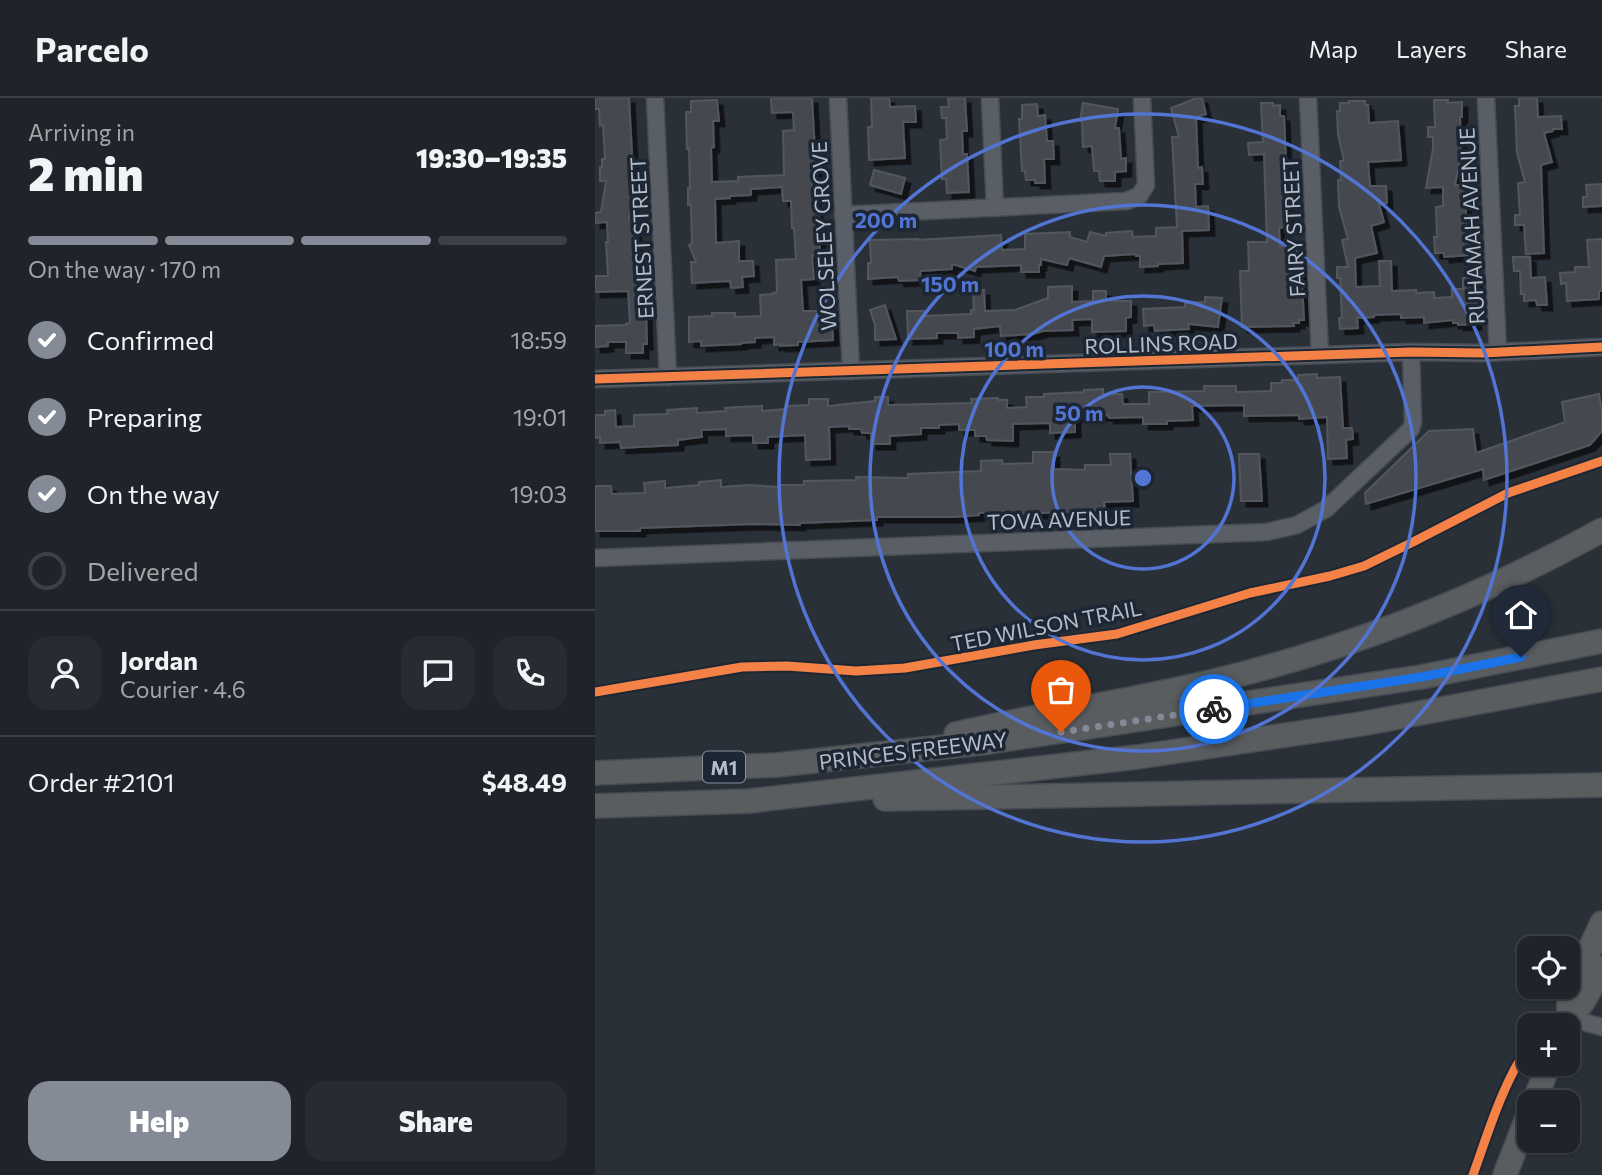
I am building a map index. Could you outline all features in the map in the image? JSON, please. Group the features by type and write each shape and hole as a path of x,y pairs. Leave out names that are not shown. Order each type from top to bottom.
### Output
{"highway":[{"path":"854,757 982,727 1189,686 1307,656 1406,622 1457,601 1599,532"},
{"name":"PRINCES FREEWAY","path":"595,773 777,765 989,742 1421,677 1602,641"},
{"name":"PRINCES FREEWAY","path":"595,806 749,801 1137,757 1374,722 1602,679"},
{"path":"749,801 1602,785"},
{"path":"1568,1013 1569,994 1602,923"},
{"path":"1574,1013 1602,968"},
{"path":"1505,1175 1517,1144"}],"street":[{"name":"ERNEST STREET","path":"656,98 668,377"},
{"name":"WOLSELEY GROVE","path":"838,98 851,371"},
{"path":"990,98 995,208"},
{"path":"843,215 1127,201 1140,195 1146,185 1142,98"},
{"name":"FAIRY STREET","path":"1308,98 1320,355"},
{"name":"RUHAMAH AVENUE","path":"1486,98 1498,352"},
{"name":"ROLLINS ROAD","path":"595,379 1602,347"},
{"name":"TOVA AVENUE","path":"595,558 1267,532 1297,524 1326,509 1411,429 1411,352"},
{"path":"1580,1024 1602,1027"}],"building":[{"path":"595,98 629,98 634,191 629,219 635,219 639,294 649,293 650,308 646,308 647,344 643,344 643,353 626,353 626,342 608,342 608,346 595,347 595,326 630,323 628,291 595,292 595,276 608,276 608,242 607,222 595,223 595,213 601,212 606,181 600,181 600,167 602,159 605,159 603,125 600,126"},
{"path":"771,98 812,98 816,171 812,171 815,210 819,216 820,255 812,256 814,279 801,280 803,311 821,311 822,322 832,322 833,340 780,346 774,345 774,337 755,338 755,342 741,344 701,346 701,341 689,342 689,317 712,316 712,313 735,313 735,317 761,316 760,295 777,292 776,260 796,259 791,201 783,201 782,187 751,189 751,195 715,199 716,243 739,241 739,261 753,261 754,276 742,277 743,287 731,288 730,281 692,283 691,262 696,262 689,245 692,243 691,205 688,205 690,188 686,112 691,112 691,101 717,100 719,121 713,121 712,182 738,181 738,177 784,175 783,131 794,130 793,112 772,113"},
{"path":"871,98 889,98 890,107 915,106 916,122 903,122 905,158 869,160"},
{"path":"948,98 965,98 967,131 962,131 963,154 967,154 969,192 947,193 946,179 942,179 940,140 947,139 946,118 942,118 941,107 949,107"},
{"path":"1202,98 1206,114 1196,117 1198,168 1202,167 1203,184 1195,184 1196,207 1208,206 1209,230 1182,231 1183,263 1140,267 1140,256 1136,254 1104,256 1101,267 1069,258 1067,265 1041,259 1039,272 1021,272 1021,265 976,267 975,271 952,264 952,269 920,271 921,280 899,281 898,277 868,279 868,263 871,263 870,240 1001,235 1002,250 1025,249 1025,234 1070,232 1070,237 1087,242 1090,232 1106,236 1106,233 1132,231 1133,237 1156,236 1156,228 1177,227 1172,137 1179,137 1171,108"},
{"path":"1519,98 1537,98 1538,117 1561,116 1562,129 1544,133 1552,162 1541,165 1544,253 1526,254 1524,225 1515,225 1515,215 1520,215 1518,183 1525,182 1517,153 1515,106 1519,106"},
{"path":"1434,100 1462,102 1461,156 1455,185 1465,185 1467,240 1470,240 1471,255 1444,257 1444,253 1435,253 1436,207 1443,206 1443,187 1426,188 1433,149 1433,137 1428,137 1428,127 1435,127"},
{"path":"1365,101 1365,105 1368,105 1369,123 1398,121 1401,160 1368,162 1370,186 1386,186 1387,203 1379,204 1384,222 1371,226 1377,253 1355,258 1356,287 1380,286 1379,261 1391,261 1392,291 1416,290 1416,293 1434,292 1434,298 1452,297 1452,289 1463,289 1463,278 1476,278 1476,324 1458,325 1453,323 1453,320 1424,323 1424,317 1401,318 1401,314 1357,318 1358,328 1340,329 1339,318 1342,318 1337,267 1348,267 1342,240 1348,239 1339,207 1340,161 1344,161 1338,134 1337,111 1340,111 1340,103"},
{"path":"1083,103 1118,109 1115,128 1119,128 1121,159 1126,158 1126,171 1115,172 1115,181 1100,181 1099,171 1094,171 1092,146 1083,147 1080,121"},
{"path":"1261,103 1280,105 1280,116 1284,116 1289,227 1279,228 1280,246 1291,245 1291,265 1301,264 1304,320 1293,323 1294,326 1242,327 1240,271 1249,271 1248,242 1267,242 1264,154 1249,155 1248,143 1263,142"},
{"path":"1037,104 1038,116 1045,115 1047,141 1053,141 1054,159 1044,159 1045,183 1026,180 1025,171 1022,171 1019,119 1022,119 1022,105"},
{"path":"874,170 905,178 901,194 870,185"},
{"path":"1601,184 1602,206 1583,207 1583,197 1587,197 1586,185"},
{"path":"1602,239 1602,291 1599,291 1599,299 1567,301 1566,283 1561,284 1560,273 1575,272 1575,267 1589,267 1587,240"},
{"path":"1513,257 1530,257 1531,278 1545,277 1547,305 1537,305 1536,300 1524,301 1520,271 1514,271"},
{"path":"1072,286 1072,302 1093,301 1093,291 1106,291 1106,301 1131,301 1131,317 1126,318 1126,331 1092,332 1092,319 1072,320 1073,330 1001,336 1000,326 974,329 974,337 958,338 958,333 937,333 937,338 908,339 907,311 924,311 924,316 971,314 971,310 974,310 973,291 984,290 985,311 1015,310 1048,298 1048,287"},
{"path":"1205,297 1222,298 1218,327 1188,324 1189,329 1155,331 1154,325 1144,326 1143,309 1185,307 1185,303 1205,302"},
{"path":"885,305 896,339 875,340 875,325 870,310"},
{"path":"1317,374 1317,378 1340,377 1343,428 1352,428 1353,439 1346,440 1347,458 1328,459 1327,417 1299,419 1299,415 1244,416 1244,405 1192,406 1193,420 1167,421 1167,424 1143,424 1143,417 1075,416 1075,432 1050,433 1050,423 1013,424 1013,441 987,440 986,436 975,436 975,430 959,430 959,424 921,428 921,434 890,436 890,444 871,444 871,433 862,433 861,429 849,429 849,426 829,427 830,459 806,460 805,435 768,437 768,443 753,443 753,435 726,436 726,429 701,430 702,437 678,440 678,445 621,448 620,442 600,443 600,437 595,438 595,415 605,415 605,411 615,410 616,427 634,426 634,415 668,414 667,410 697,408 697,413 762,406 762,411 809,405 809,399 828,399 828,406 875,401 875,397 888,397 888,405 972,403 971,399 998,398 1007,400 1007,408 1027,407 1026,397 1103,389 1103,394 1122,394 1123,404 1149,404 1149,392 1204,391 1204,386 1236,386 1236,392 1271,391 1271,383 1298,380 1298,375"},
{"path":"1599,394 1602,431 1590,445 1484,480 1483,469 1366,504 1365,493 1429,431 1473,429 1476,453 1565,422 1562,402"},
{"path":"1033,452 1054,452 1054,469 1085,470 1085,465 1111,465 1110,454 1130,454 1133,501 1104,502 1105,511 877,517 877,520 800,525 754,524 595,531 595,486 611,486 612,494 645,493 644,483 665,481 665,488 721,480 721,487 778,487 804,485 804,481 856,480 856,477 908,478 908,474 981,471 981,461 1002,460 1003,464 1033,463"},
{"path":"1239,454 1259,454 1262,501 1241,501"}],"cycle path":[{"path":"595,379 1411,352 1483,353 1602,347"},
{"name":"TED WILSON TRAIL","path":"595,692 742,667 787,666 856,671 905,668 1034,645 1117,634 1250,593 1364,566 1508,493 1602,461"},
{"path":"1473,1175 1490,1125 1517,1065"}],"way so far":[{"path":"1061,732 1214,709"}],"route":[{"path":"1214,709 1421,677 1521,657"}]}
